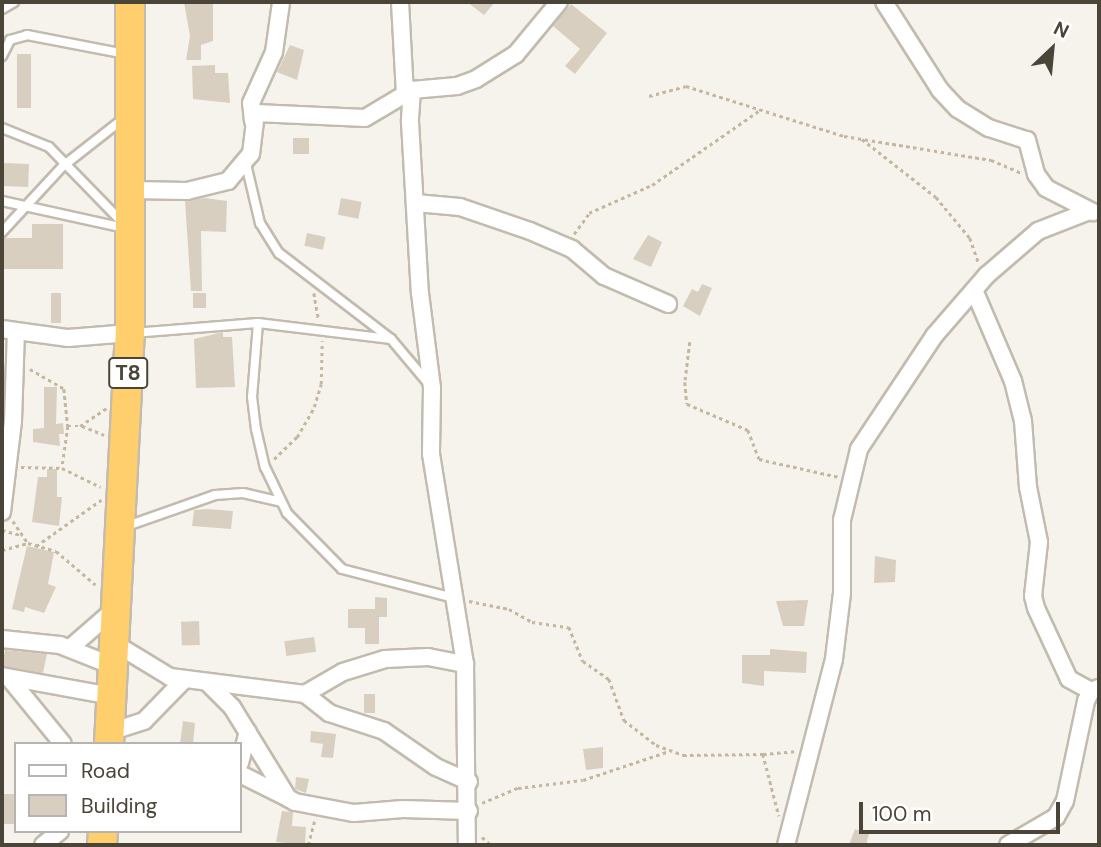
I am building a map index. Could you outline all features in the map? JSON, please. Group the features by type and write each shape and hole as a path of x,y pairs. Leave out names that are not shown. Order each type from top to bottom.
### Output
{"highway":[{"name":"T8","path":"110,738 120,528 117,495 130,333 130,2"}],"street":[{"path":"400,2 432,388 432,454 450,553 453,598 464,664 470,782 467,845"},
{"path":"253,121 262,112 365,118 408,92 457,86 501,66 516,54 559,2"},
{"path":"884,2 940,90 964,114 1027,140 1040,180 1061,198 1094,212"},
{"path":"131,190 172,192 216,187 246,164 253,149 251,103 274,52 281,3"},
{"path":"416,203 460,207 567,247 604,276 668,304"},
{"path":"788,837 840,625 842,520 849,480 865,436 934,336 978,286 1038,231 1094,212"},
{"path":"978,286 1013,381 1023,421 1028,487 1039,542 1033,596 1069,679 1095,689 1065,801 1056,817 1008,845"},
{"path":"3,509 16,363 9,331 68,338 130,333"},
{"path":"70,648 116,604"},
{"path":"2,639 114,654 184,680 305,694 329,713 384,731 436,767 470,782"},
{"path":"305,694 344,671 385,659 428,657 464,664"},
{"path":"6,677 113,696"},
{"path":"6,677 61,742"},
{"path":"110,738 144,721 184,680"},
{"path":"208,683 232,707 288,798"},
{"path":"242,754 248,732"},
{"path":"242,775 288,798 318,809 469,811"},
{"path":"43,845 58,833"}],"lane":[{"path":"2,9 13,2"},
{"path":"2,56 10,40 27,35 131,55"},
{"path":"2,232 64,166 131,112"},
{"path":"2,128 42,142 130,229"},
{"path":"246,164 267,238 313,282 391,339 432,388"},
{"path":"2,201 130,229"},
{"path":"130,333 258,323 391,339"},
{"path":"258,323 252,397 265,467 279,500 312,543 342,569 453,598"},
{"path":"120,528 215,495 243,493 279,500"}],"path":[{"path":"649,96 686,86 862,139 991,160 1040,180"},
{"path":"567,247 589,212 652,185 760,110"},
{"path":"862,139 952,215 970,238 978,286"},
{"path":"265,467 297,437 314,407 323,359 313,282"},
{"path":"691,342 685,382 687,404 748,430 760,459 849,480"},
{"path":"16,363 62,385 68,426 62,468"},
{"path":"68,426 80,426 127,395"},
{"path":"8,469 62,468 117,495"},
{"path":"36,546 117,495"},
{"path":"3,509 28,543 56,551 116,604"},
{"path":"2,530 22,535"},
{"path":"2,550 28,543"},
{"path":"453,598 509,609 532,622 569,627 583,661 609,679 624,720 669,751 683,755 808,752"},
{"path":"469,811 518,788 583,780 669,751"},
{"path":"763,754 774,807 788,837"},
{"path":"308,845 318,809"}],"building":[{"path":"184,2 213,2 213,41 201,45 201,60 186,60 190,36"},
{"path":"467,2 495,2 484,15"},
{"path":"571,4 607,33 575,74 565,66 580,49 553,26"},
{"path":"290,45 304,50 297,80 277,72"},
{"path":"17,54 31,54 31,108 17,108"},
{"path":"215,65 215,73 228,73 230,103 193,99 192,66"},
{"path":"293,138 309,138 309,154 293,154"},
{"path":"3,163 29,164 28,187 2,186"},
{"path":"205,198 227,201 226,232 201,231 202,291 191,291 185,201"},
{"path":"341,198 362,202 358,219 338,215"},
{"path":"32,224 63,224 63,269 2,269 2,238 32,238"},
{"path":"307,233 326,237 323,250 304,246"},
{"path":"648,235 662,242 651,267 633,259"},
{"path":"702,284 712,288 700,316 683,306 692,289 698,292"},
{"path":"51,293 61,293 61,323 51,323"},
{"path":"193,293 206,293 206,308 193,308"},
{"path":"223,332 223,337 232,337 235,387 196,388 194,339"},
{"path":"44,387 57,387 56,424 63,423 64,434 59,434 60,446 33,442 33,429 44,428"},
{"path":"47,469 57,469 57,497 62,497 59,526 32,522 38,477 47,477"},
{"path":"194,510 233,511 231,529 192,526"},
{"path":"27,546 54,552 48,584 56,587 44,613 25,607 24,612 12,609"},
{"path":"875,556 896,560 895,582 874,583"},
{"path":"375,597 387,598 387,617 379,617 379,644 365,644 365,628 348,628 348,609 375,609"},
{"path":"808,600 804,626 783,626 776,601"},
{"path":"199,621 200,645 182,646 181,622"},
{"path":"314,637 316,652 286,656 284,641"},
{"path":"770,649 807,652 806,673 764,671 764,686 742,683 742,655 770,655"},
{"path":"5,650 47,654 43,673 2,666"},
{"path":"364,694 375,694 375,713 364,713"},
{"path":"183,721 195,723 193,742 180,742"},
{"path":"311,731 336,734 333,758 321,757 323,744 310,742"},
{"path":"603,747 603,768 586,770 583,749"},
{"path":"296,777 309,779 306,793 295,789"},
{"path":"2,794 14,794 14,824 2,824"},
{"path":"282,811 293,812 292,826 306,827 305,845 276,842"},
{"path":"855,829 869,834 866,845 849,845"}]}
